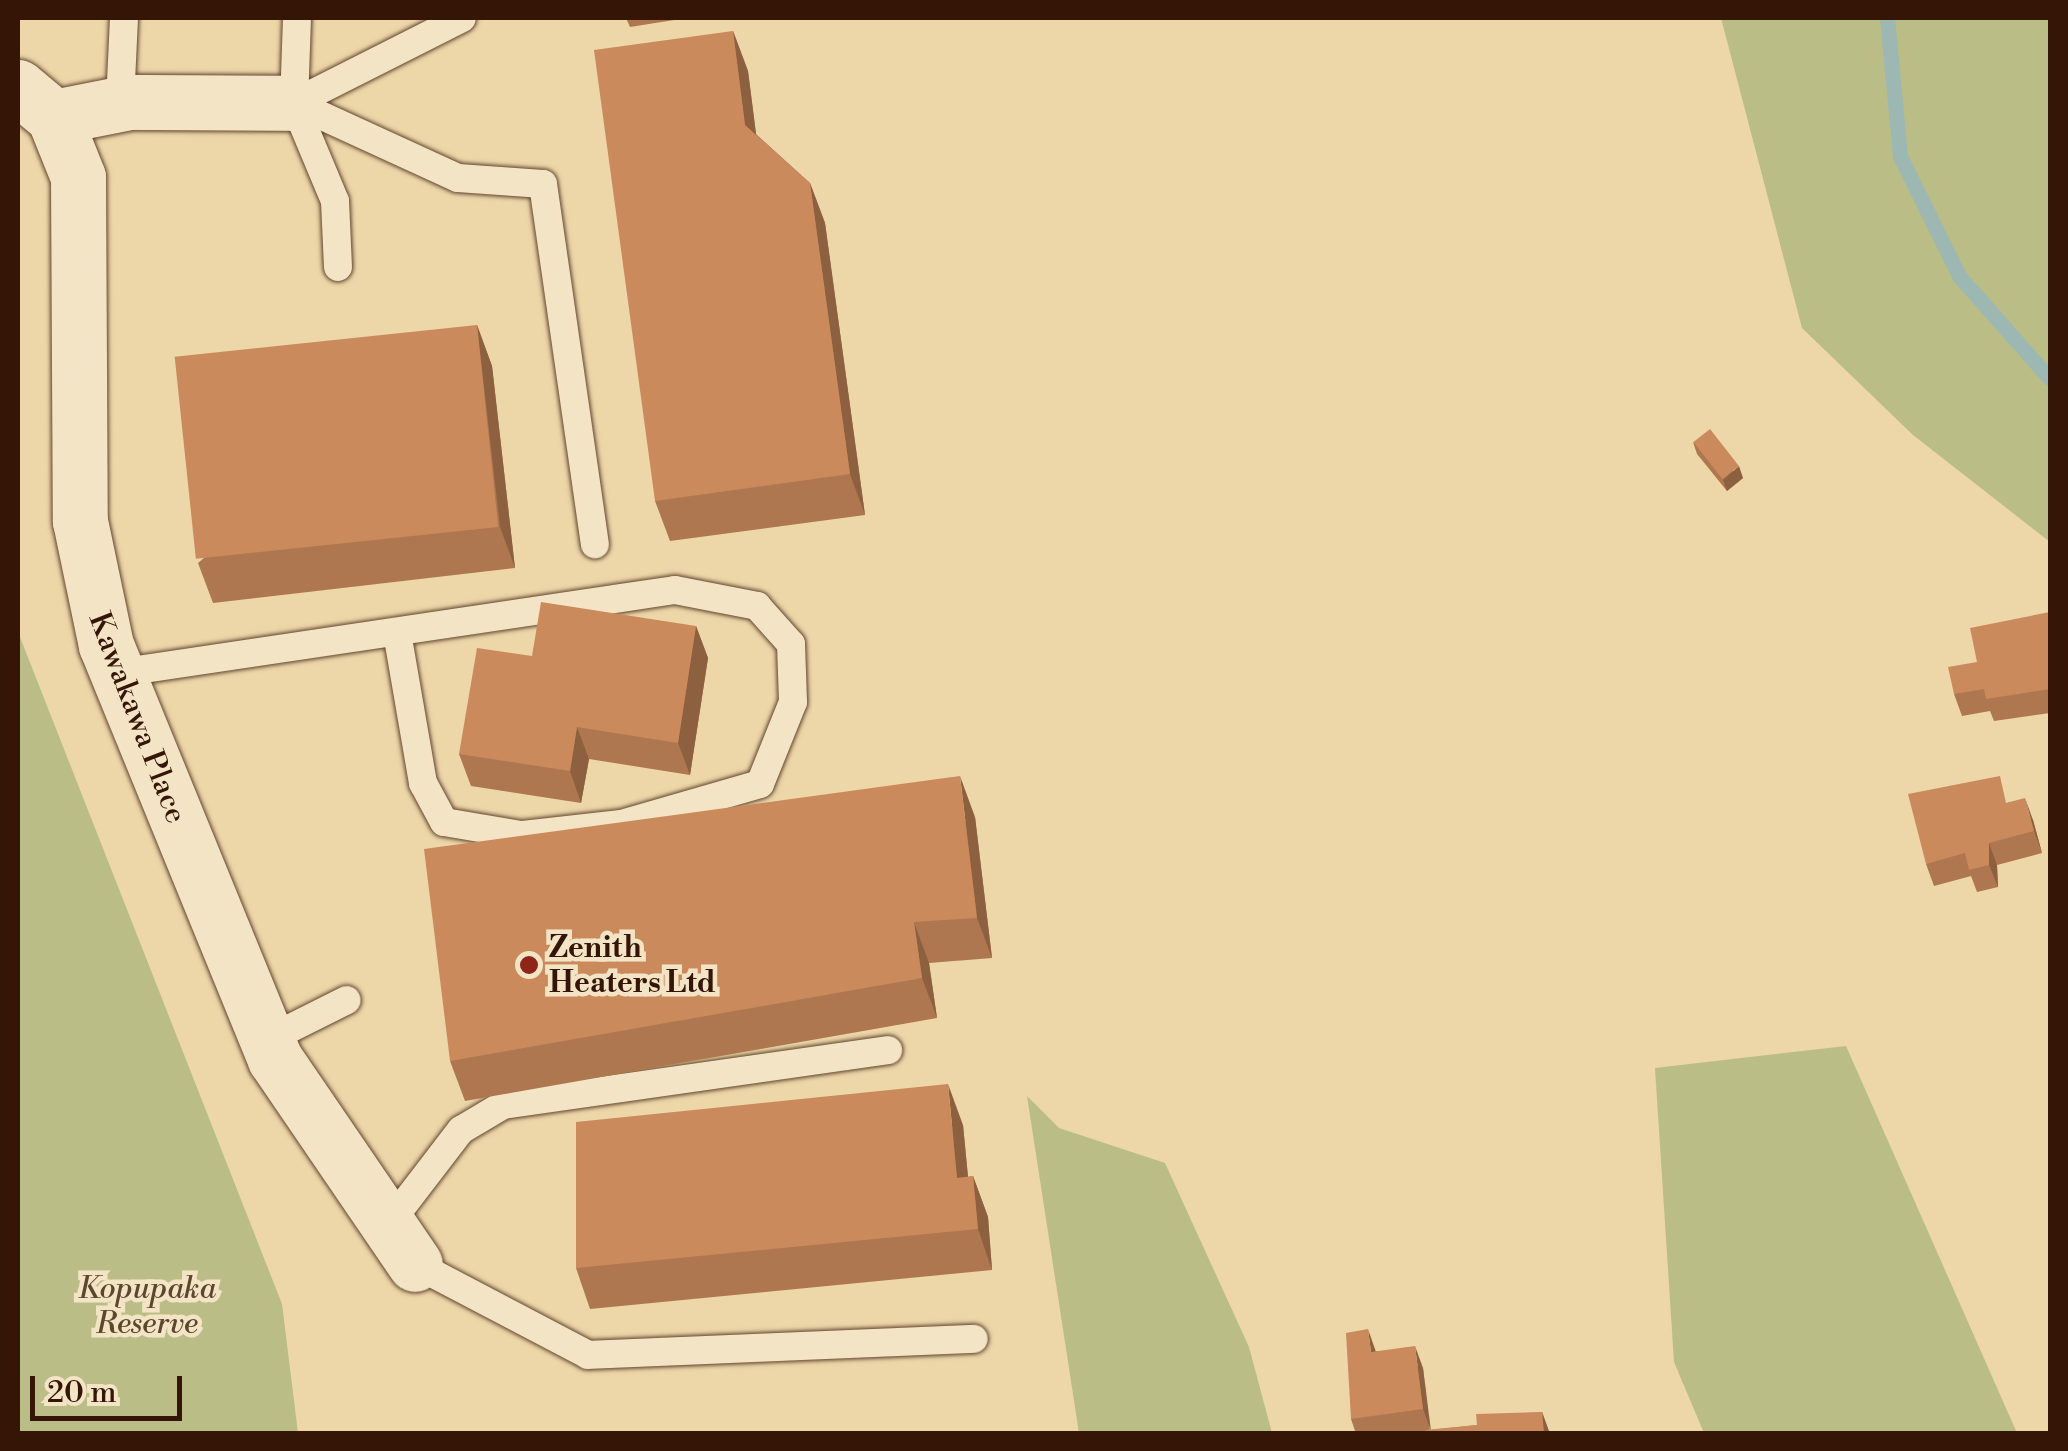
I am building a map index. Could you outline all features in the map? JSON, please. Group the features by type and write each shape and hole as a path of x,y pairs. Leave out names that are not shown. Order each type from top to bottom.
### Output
{"street":[{"name":"Kawakawa Place","path":"294,103 36,102 78,177 80,520 90,590 117,674 267,1040 402,1245"}],"lane":[{"path":"120,103 124,18"},
{"path":"298,18 294,103 335,201 338,268"},
{"path":"294,103 462,18"},
{"path":"294,103 458,178 543,184 595,544"},
{"path":"117,674 675,590 757,606 790,644 793,702 760,784 727,799 621,824 521,836 444,822 422,783 398,632"},
{"path":"267,1040 347,1000"},
{"path":"888,1050 503,1105 462,1130 402,1245 588,1356 974,1339"}],"green space":[{"path":"1721,18 2050,18 2050,542 1913,435 1802,328"},
{"name":"Kopupaka Reserve","path":"18,632 282,1304 298,1433 18,1433"},
{"path":"1846,1046 2017,1433 1704,1433 1674,1362 1655,1068"},
{"path":"1027,1096 1059,1128 1165,1163 1249,1347 1272,1433 1079,1433"}],"building":[{"path":"733,31 745,125 810,183 850,474 655,501 594,50"},
{"path":"477,325 498,527 196,559 175,357"},
{"path":"1710,429 1739,466 1722,479 1693,442"},
{"path":"541,602 696,626 678,743 577,727 570,771 459,754 477,648 532,656"},
{"path":"2050,612 2050,689 1986,699 1984,689 1954,694 1948,667 1977,662 1970,628"},
{"path":"960,776 977,918 914,922 922,978 450,1061 424,849"},
{"path":"2000,776 2006,803 2025,798 2034,831 1989,843 1989,865 1969,870 1965,853 1926,864 1908,794"},
{"path":"948,1084 957,1178 973,1176 978,1229 576,1268 576,1122"},
{"path":"1368,1329 1371,1352 1415,1346 1423,1409 1351,1419 1346,1333"},
{"path":"1542,1412 1544,1434 1426,1434 1425,1430 1477,1425 1476,1414"}],"waterway":[{"path":"1887,18 1900,156 1959,276 2050,379"}],"place":[{"name":"Zenith Heaters Ltd","path":"529,965"}]}
